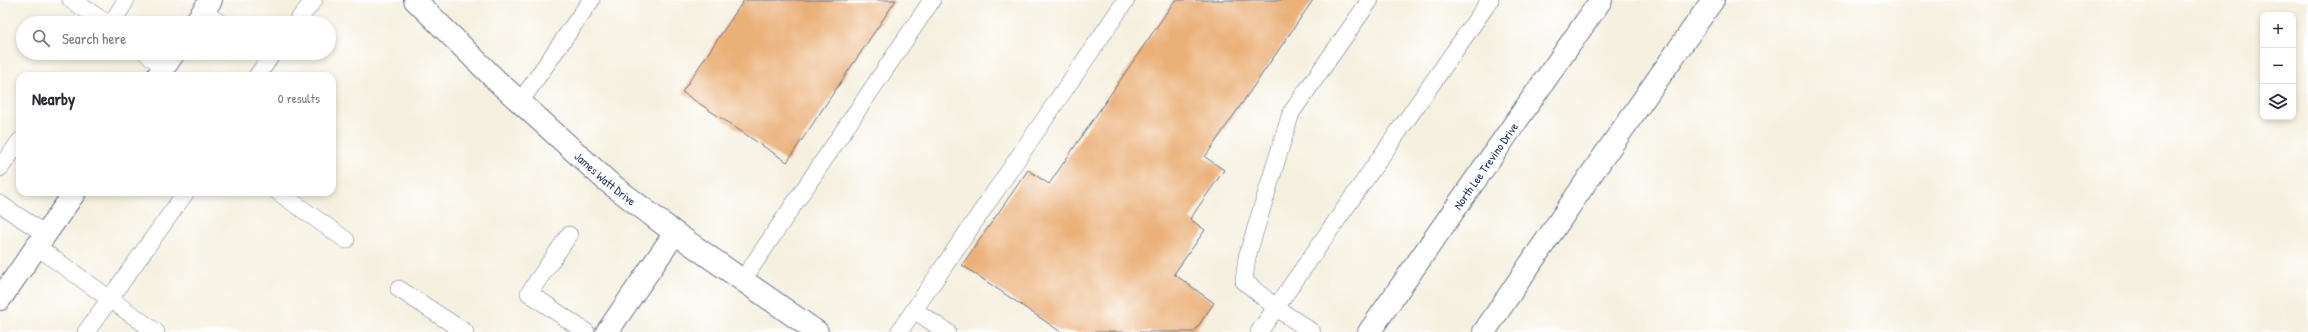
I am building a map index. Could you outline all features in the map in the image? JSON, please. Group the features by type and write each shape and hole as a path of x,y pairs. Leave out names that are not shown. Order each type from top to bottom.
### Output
{"main road":[{"name":"James Watt Drive","path":"415,0 520,102 607,181 675,233 817,332"},
{"path":"1484,332 1590,176 1713,0"},
{"name":"North Lee Trevino Drive","path":"1369,332 1596,2"},
{"path":"0,298 72,196"},
{"path":"607,332 675,233"}],"lane":[{"path":"70,0 95,16"},
{"path":"116,16 126,0"},
{"path":"301,16 314,0"},
{"path":"520,102 591,0"},
{"path":"742,281 932,0"},
{"path":"899,332 1126,0"},
{"path":"1312,332 1275,307 1244,282 1246,257 1291,113 1370,0"},
{"path":"1259,332 1490,0"},
{"path":"260,72 267,60"},
{"path":"0,168 16,146"},
{"path":"86,332 183,196"},
{"path":"284,196 346,240"},
{"path":"0,204 110,299 156,332"},
{"path":"569,235 529,293 586,332"},
{"path":"399,289 465,332"},
{"path":"914,310 947,332"}],"building":[{"path":"744,0 896,0 787,162 682,92"},
{"path":"1175,0 1313,0 1205,157 1224,170 1190,219 1205,230 1174,274 1214,303 1194,332 1061,332 962,265 1028,170 1049,184"}]}
